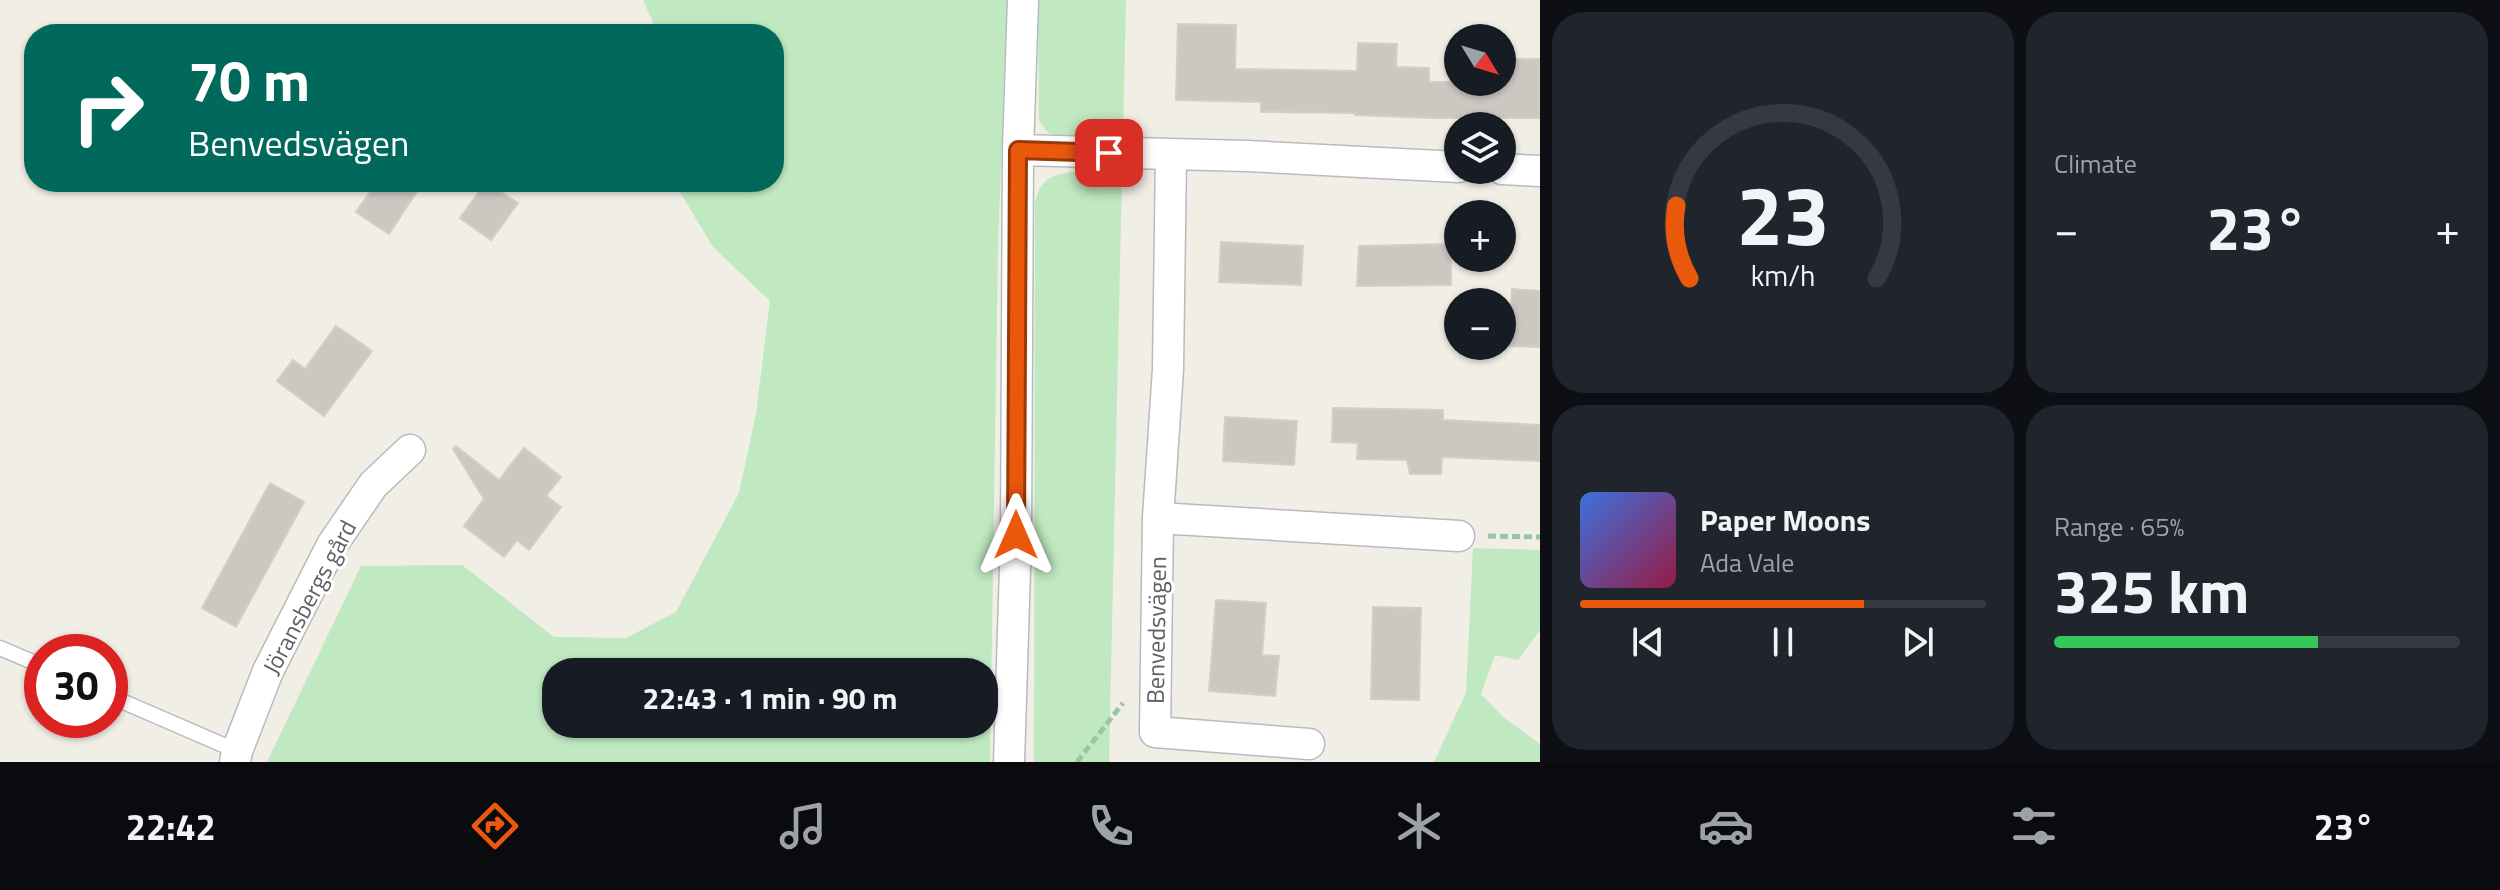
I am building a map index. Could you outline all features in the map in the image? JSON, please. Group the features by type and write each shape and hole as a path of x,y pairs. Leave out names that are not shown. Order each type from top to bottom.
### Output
{"street":[{"path":"1009,762 1016,535 1018,150 1023,0"},
{"path":"1018,150 1247,156 1444,166"},
{"name":"Benvedsvägen","path":"1171,155 1168,369 1158,518 1155,732 1309,744"},
{"path":"1516,170 1540,171"},
{"name":"Jöransbergs gård","path":"236,757 268,671 332,545 373,485 410,450"},
{"path":"1158,518 1459,536"}],"lane":[{"path":"0,648 24,658"},
{"path":"128,705 236,757"}],"path":[{"path":"1459,536 1540,537"},
{"path":"1077,762 1130,695 1155,686"}],"green space":[{"path":"643,0 1007,0 998,245 992,658 542,658 542,738 990,738 990,762 267,762 361,566 462,565 554,637 626,638 676,612 739,493 756,414 770,301 713,247 680,192 784,192 784,24 654,24"},
{"path":"1038,0 1126,0 1123,134 1062,136 1048,133 1039,120"},
{"path":"1070,172 1122,174 1109,762 1034,762 1035,203 1046,181"},
{"path":"1473,548 1540,550 1540,630 1518,660 1495,655 1481,694 1503,717 1540,744 1540,762 1434,762 1466,693"}],"building":[{"path":"1178,24 1236,25 1235,69 1357,71 1358,43 1397,44 1396,67 1429,68 1429,82 1444,82 1444,96 1516,96 1516,59 1540,59 1540,118 1516,118 1516,112 1444,112 1444,118 1433,118 1261,112 1261,102 1176,100"},
{"path":"370,192 416,192 389,234 356,212"},
{"path":"479,192 501,192 518,203 491,240 460,218"},
{"path":"1221,242 1303,246 1301,285 1219,282"},
{"path":"1444,244 1444,272 1451,272 1451,285 1357,286 1359,246"},
{"path":"1516,289 1540,291 1540,347 1516,346"},
{"path":"336,326 372,351 324,416 277,381 293,360 305,369"},
{"path":"1333,408 1443,410 1443,420 1540,425 1540,461 1442,457 1441,474 1410,474 1407,460 1357,459 1358,443 1332,442"},
{"path":"1225,417 1297,421 1294,465 1223,461"},
{"path":"456,446 499,480 524,448 561,477 546,496 561,507 529,550 517,540 504,557 464,526 484,499 453,449"},
{"path":"270,483 304,502 236,627 202,608"},
{"path":"1216,600 1266,603 1262,655 1279,656 1275,696 1209,691"},
{"path":"1373,607 1421,608 1419,700 1371,699"}],"route":[{"path":"1016,535 1018,150 1109,153"}]}
